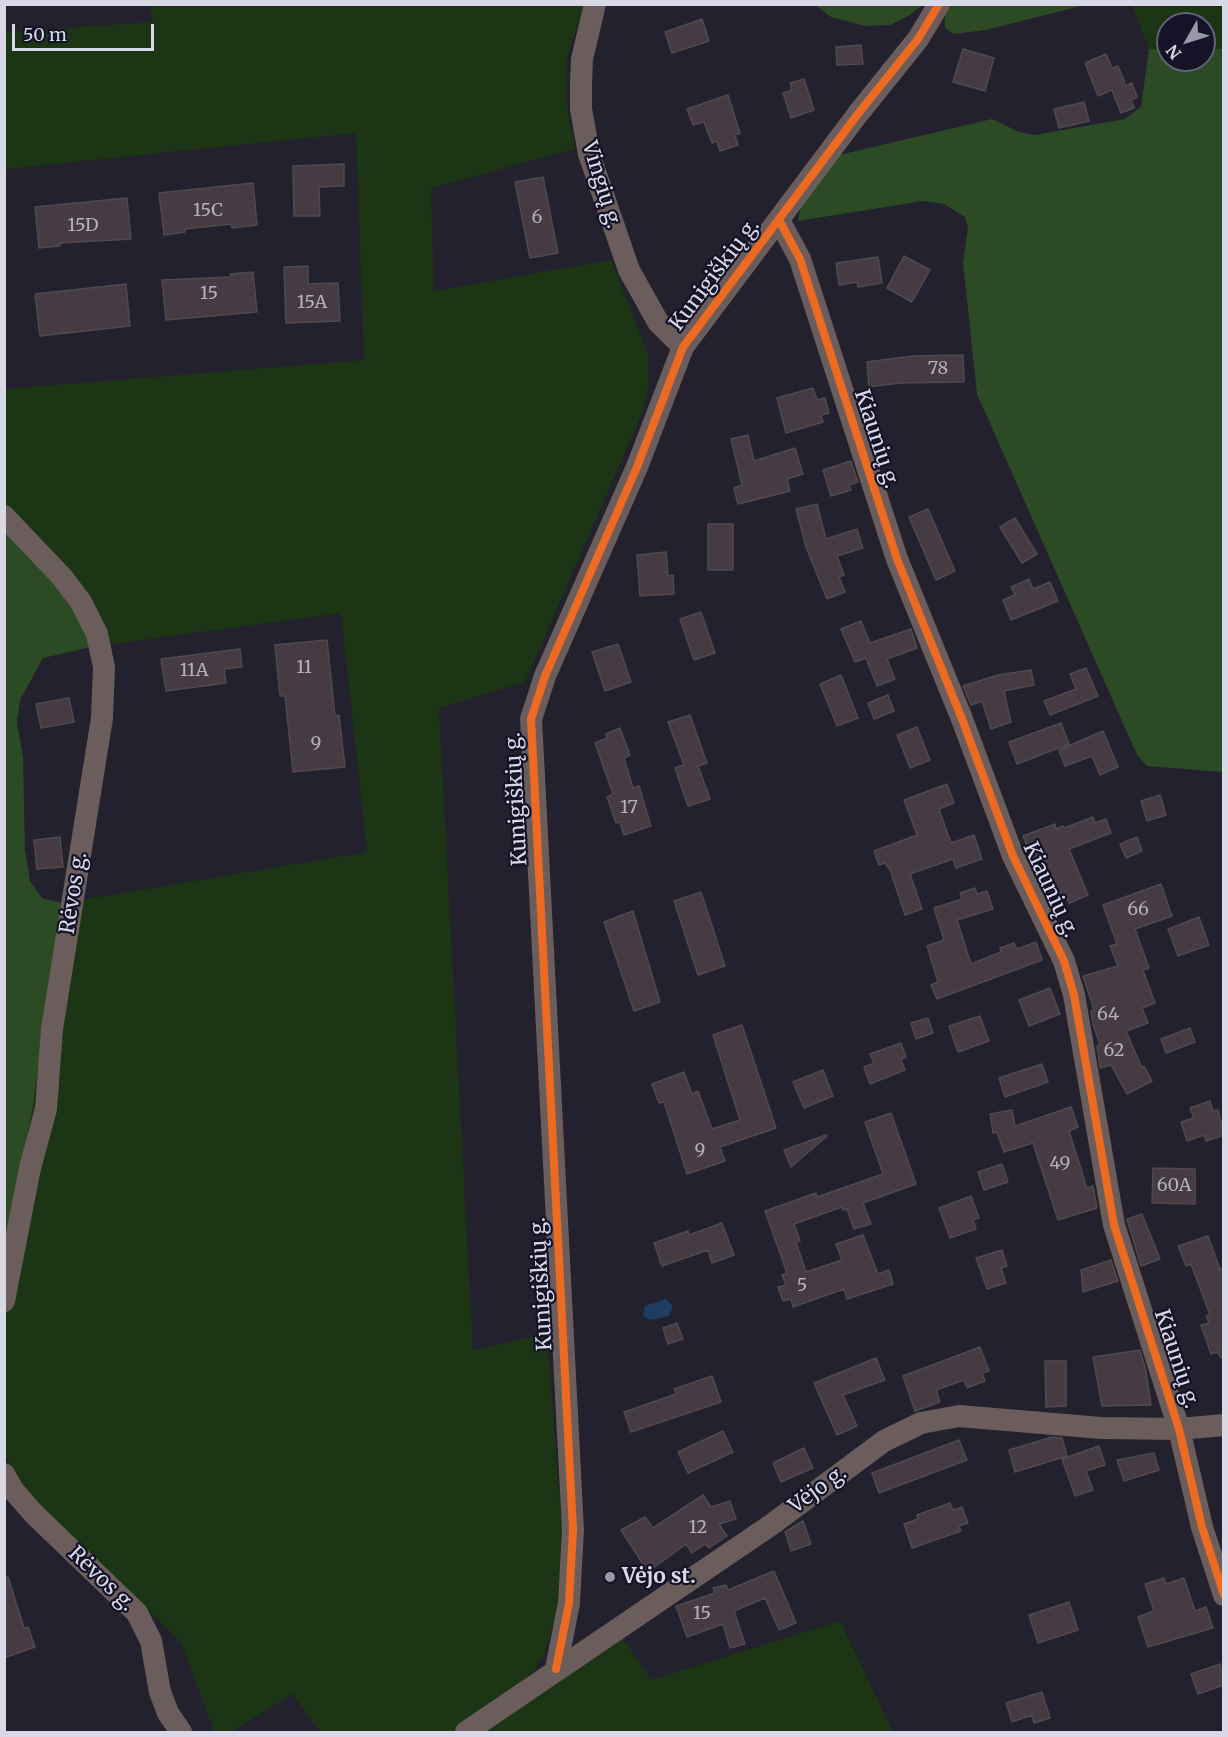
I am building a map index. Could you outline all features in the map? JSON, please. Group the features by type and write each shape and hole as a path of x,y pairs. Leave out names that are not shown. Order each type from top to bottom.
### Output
{"street":[{"name":"Vingių g.","path":"595,4 582,59 581,109 589,154 629,270 658,321 683,347"},
{"name":"Kunigiškių g.","path":"556,1670 569,1603 573,1530 531,719 545,676 637,467 683,347 857,115 918,39 939,4"},
{"name":"Kiaunių g.","path":"779,220 800,258 897,560 962,719 1013,856 1064,962 1074,994 1114,1225 1179,1429 1202,1527 1224,1594"},
{"name":"Rėvos g.","path":"4,516 62,577 81,603 97,634 104,667 102,718 52,1029 46,1109 30,1168 4,1301"},
{"name":"Vėjo g.","path":"466,1732 771,1525 884,1442 921,1423 958,1416 1101,1428 1179,1429 1224,1425"},
{"name":"Rėvos g.","path":"4,1474 13,1490 34,1514 137,1613 151,1641 160,1692 168,1713 181,1732"}],"green space":[{"path":"149,4 584,5 567,58 566,99 575,149 431,188 434,291 611,260 648,354 649,382 643,411 525,682 439,708 473,1351 547,1333 563,1543 559,1607 543,1657 534,1670 512,1691 452,1732 320,1732 293,1694 231,1732 214,1732 181,1642 38,1503 20,1481 5,1455 5,1243 32,1112 62,903 367,852 341,613 91,647 5,527 5,389 364,360 356,133 5,169 5,32 153,22"},
{"path":"815,5 922,5 910,15 890,25 865,26 831,17"},
{"path":"937,5 1085,5 986,30 954,34 945,28 945,16"},
{"path":"1132,5 1223,5 1223,49 1216,49 1216,12 1156,12 1156,49 1149,49"},
{"path":"1149,49 1156,49 1156,72 1216,72 1216,49 1223,49 1223,772 1147,766 1137,755 977,394 963,263 968,227 965,217 944,204 923,201 798,221 800,209 839,155 992,119 1019,132 1035,135 1125,119 1141,107"},
{"path":"5,527 75,608 91,647 43,658 20,700 17,723 23,757 25,850 30,881 42,898 62,903 32,1112 5,1243"},
{"path":"840,1621 893,1732 485,1732 620,1634 651,1680"}],"water":[{"path":"666,1299 673,1306 669,1316 650,1320 643,1316 645,1306"}],"building":[{"path":"702,19 709,41 672,53 665,32"},
{"path":"861,45 863,64 837,65 836,47"},
{"path":"963,49 994,58 985,91 953,82"},
{"path":"1106,54 1112,68 1118,66 1126,86 1132,83 1137,97 1131,100 1134,108 1121,113 1112,90 1098,96 1085,63"},
{"path":"804,79 814,110 791,118 783,93 792,90 790,83"},
{"path":"728,95 740,133 735,135 738,145 720,151 717,141 712,143 704,122 693,125 687,109"},
{"path":"1084,102 1089,121 1059,128 1054,109"},
{"path":"344,164 344,186 319,187 320,216 294,216 293,166"},
{"path":"543,177 558,253 530,258 515,182"},
{"path":"253,183 257,225 232,228 231,224 185,229 185,232 164,235 159,193"},
{"path":"127,198 131,239 60,243 60,246 39,248 35,207"},
{"path":"904,256 930,270 912,302 887,288"},
{"path":"878,257 882,283 858,287 857,282 839,285 836,263"},
{"path":"308,266 308,284 338,283 340,321 286,323 284,267"},
{"path":"253,272 257,312 166,320 162,280 231,277 230,274"},
{"path":"126,284 130,326 40,336 35,294"},
{"path":"963,355 964,382 899,383 869,387 867,362 913,356"},
{"path":"813,388 817,400 825,398 829,413 821,415 823,422 786,433 777,398"},
{"path":"748,435 754,461 795,448 803,474 787,479 790,491 738,504 734,488 742,485 731,439"},
{"path":"851,461 858,482 849,485 851,490 831,496 823,470"},
{"path":"817,504 826,539 857,529 863,548 837,556 844,575 839,577 845,592 827,599 806,547 796,509"},
{"path":"928,509 955,571 936,580 909,517"},
{"path":"1015,518 1037,554 1022,563 1000,527"},
{"path":"708,524 733,524 733,570 708,570"},
{"path":"666,552 668,576 673,575 674,594 640,596 637,555"},
{"path":"1029,579 1033,589 1050,582 1058,601 1011,620 1003,600 1015,595 1011,587"},
{"path":"701,612 715,653 694,660 680,619"},
{"path":"861,621 870,643 911,629 917,648 887,659 895,679 877,686 866,658 855,662 841,629"},
{"path":"327,640 335,716 339,715 345,767 293,772 285,696 280,696 275,645"},
{"path":"618,644 631,682 605,691 592,652"},
{"path":"240,649 242,667 224,669 226,683 166,691 161,659"},
{"path":"1086,668 1098,696 1050,715 1044,701 1076,689 1070,674"},
{"path":"1031,670 1034,685 1004,691 1011,722 991,729 982,701 971,705 963,686 998,675"},
{"path":"841,675 858,718 837,726 820,684"},
{"path":"888,695 894,711 874,719 868,703"},
{"path":"69,698 74,722 41,728 36,704"},
{"path":"690,715 707,763 698,766 710,799 688,806 675,768 684,765 668,722"},
{"path":"1061,723 1069,744 1017,764 1009,742"},
{"path":"917,727 930,760 910,768 897,735"},
{"path":"620,728 630,755 624,758 633,788 639,786 651,826 624,835 620,822 616,823 607,797 613,794 595,743 607,738 606,734"},
{"path":"1103,731 1118,767 1100,775 1092,756 1065,766 1059,750"},
{"path":"947,784 954,803 939,809 951,843 974,835 982,859 956,868 953,859 910,874 922,909 905,915 890,870 885,863 879,865 874,851 917,835 904,800"},
{"path":"1160,795 1166,815 1147,821 1141,801"},
{"path":"1093,817 1095,823 1106,819 1111,833 1069,849 1088,895 1069,903 1067,897 1054,903 1044,878 1039,878 1023,836 1055,824 1056,829 1063,826 1064,828"},
{"path":"60,837 63,867 37,869 34,840"},
{"path":"1137,837 1142,851 1126,858 1120,844"},
{"path":"1161,884 1172,916 1135,929 1149,968 1143,970 1155,1003 1142,1008 1148,1023 1126,1031 1142,1068 1144,1066 1152,1081 1127,1094 1111,1065 1100,1068 1097,1046 1100,1045 1091,1011 1094,1010 1083,976 1118,966 1110,946 1117,944 1103,905"},
{"path":"975,888 977,894 987,891 993,909 957,920 971,964 1001,952 1000,948 1014,943 1017,949 1036,942 1042,960 937,999 931,985 938,982 927,946 944,940 934,908 962,899 960,893"},
{"path":"701,892 725,966 698,975 674,901"},
{"path":"633,911 660,1002 634,1011 604,922"},
{"path":"1199,917 1209,945 1178,956 1168,929"},
{"path":"1050,988 1060,1014 1029,1026 1019,1000"},
{"path":"980,1016 989,1041 958,1052 949,1026"},
{"path":"928,1018 933,1033 916,1039 911,1023"},
{"path":"742,1025 776,1128 720,1147 725,1161 687,1174 664,1102 659,1103 652,1084 684,1072 692,1094 698,1091 712,1129 740,1120 713,1035"},
{"path":"1190,1028 1195,1042 1166,1053 1161,1039"},
{"path":"901,1043 906,1057 901,1059 905,1070 870,1084 864,1067 874,1063 870,1054"},
{"path":"1042,1064 1048,1082 1005,1097 999,1078"},
{"path":"823,1070 833,1096 804,1108 793,1082"},
{"path":"1210,1101 1213,1111 1218,1110 1224,1135 1206,1141 1204,1135 1187,1141 1181,1122 1194,1118 1190,1108"},
{"path":"1071,1107 1078,1127 1069,1131 1087,1188 1093,1186 1097,1208 1058,1220 1033,1143 1004,1152 997,1132 993,1133 990,1114 1012,1110 1015,1126"},
{"path":"891,1113 916,1184 863,1203 871,1224 854,1229 847,1209 843,1210 842,1207 794,1224 800,1241 796,1242 806,1272 842,1260 836,1244 863,1235 878,1274 889,1270 893,1284 847,1299 844,1289 793,1307 791,1299 783,1301 778,1287 786,1285 782,1275 787,1273 765,1211 816,1193 817,1197 883,1174 865,1122"},
{"path":"827,1136 791,1167 784,1150"},
{"path":"1002,1164 1008,1182 984,1190 978,1172"},
{"path":"1153,1168 1195,1169 1195,1204 1152,1203"},
{"path":"971,1196 979,1218 973,1220 976,1229 950,1238 939,1208"},
{"path":"1142,1214 1160,1259 1141,1266 1127,1219"},
{"path":"722,1223 734,1255 712,1263 708,1250 662,1266 654,1243 688,1231 689,1235"},
{"path":"1208,1236 1220,1269 1224,1268 1224,1358 1221,1358 1218,1352 1211,1354 1201,1325 1209,1323 1206,1316 1210,1315 1191,1264 1186,1266 1178,1246"},
{"path":"1002,1250 1007,1266 1001,1268 1006,1283 987,1289 976,1258"},
{"path":"1111,1260 1118,1281 1083,1292 1081,1270"},
{"path":"677,1323 683,1339 668,1344 663,1328"},
{"path":"980,1347 989,1371 982,1373 985,1381 967,1388 964,1380 936,1390 940,1402 915,1411 903,1376"},
{"path":"1140,1350 1151,1405 1102,1406 1093,1357"},
{"path":"876,1358 885,1380 843,1395 857,1426 837,1435 814,1383"},
{"path":"1045,1361 1066,1361 1066,1406 1046,1407"},
{"path":"712,1376 721,1402 631,1432 624,1412 676,1394 674,1389"},
{"path":"723,1431 733,1452 688,1473 678,1452"},
{"path":"1052,1437 1062,1438 1067,1456 1015,1472 1009,1450"},
{"path":"959,1440 967,1460 879,1493 872,1473"},
{"path":"1099,1446 1105,1465 1086,1471 1093,1490 1075,1496 1062,1459"},
{"path":"804,1448 813,1468 781,1482 773,1463"},
{"path":"1154,1453 1159,1470 1124,1481 1117,1460"},
{"path":"703,1495 711,1507 730,1501 736,1519 719,1524 727,1536 709,1548 705,1544 692,1553 686,1544 648,1572 621,1530 645,1517 653,1528"},
{"path":"950,1503 953,1510 962,1507 968,1523 959,1526 961,1531 912,1548 904,1524 918,1519 917,1515"},
{"path":"803,1521 811,1544 791,1551 785,1532"},
{"path":"774,1571 796,1623 779,1630 765,1598 734,1611 745,1644 730,1648 723,1624 687,1637 676,1606 715,1593 713,1588 726,1585 728,1590"},
{"path":"4,1577 8,1577 24,1628 28,1627 35,1647 4,1658"},
{"path":"1164,1578 1166,1584 1184,1578 1195,1611 1206,1607 1213,1628 1148,1647 1138,1617 1154,1611 1145,1584"},
{"path":"1069,1602 1078,1630 1038,1643 1029,1615"},
{"path":"1220,1664 1224,1685 1198,1694 1191,1674"},
{"path":"1042,1692 1050,1718 1034,1723 1032,1715 1012,1722 1006,1703"}],"cycle path":[{"path":"556,1669 569,1603 573,1530 531,719 545,676 637,467 683,347 857,115 918,39 939,4"},
{"path":"779,220 800,259 897,559 962,719 1013,856 1064,961 1074,995 1114,1225 1179,1429 1202,1527 1224,1595"}],"place":[{"name":"Vėjo st.","path":"610,1577"}]}
